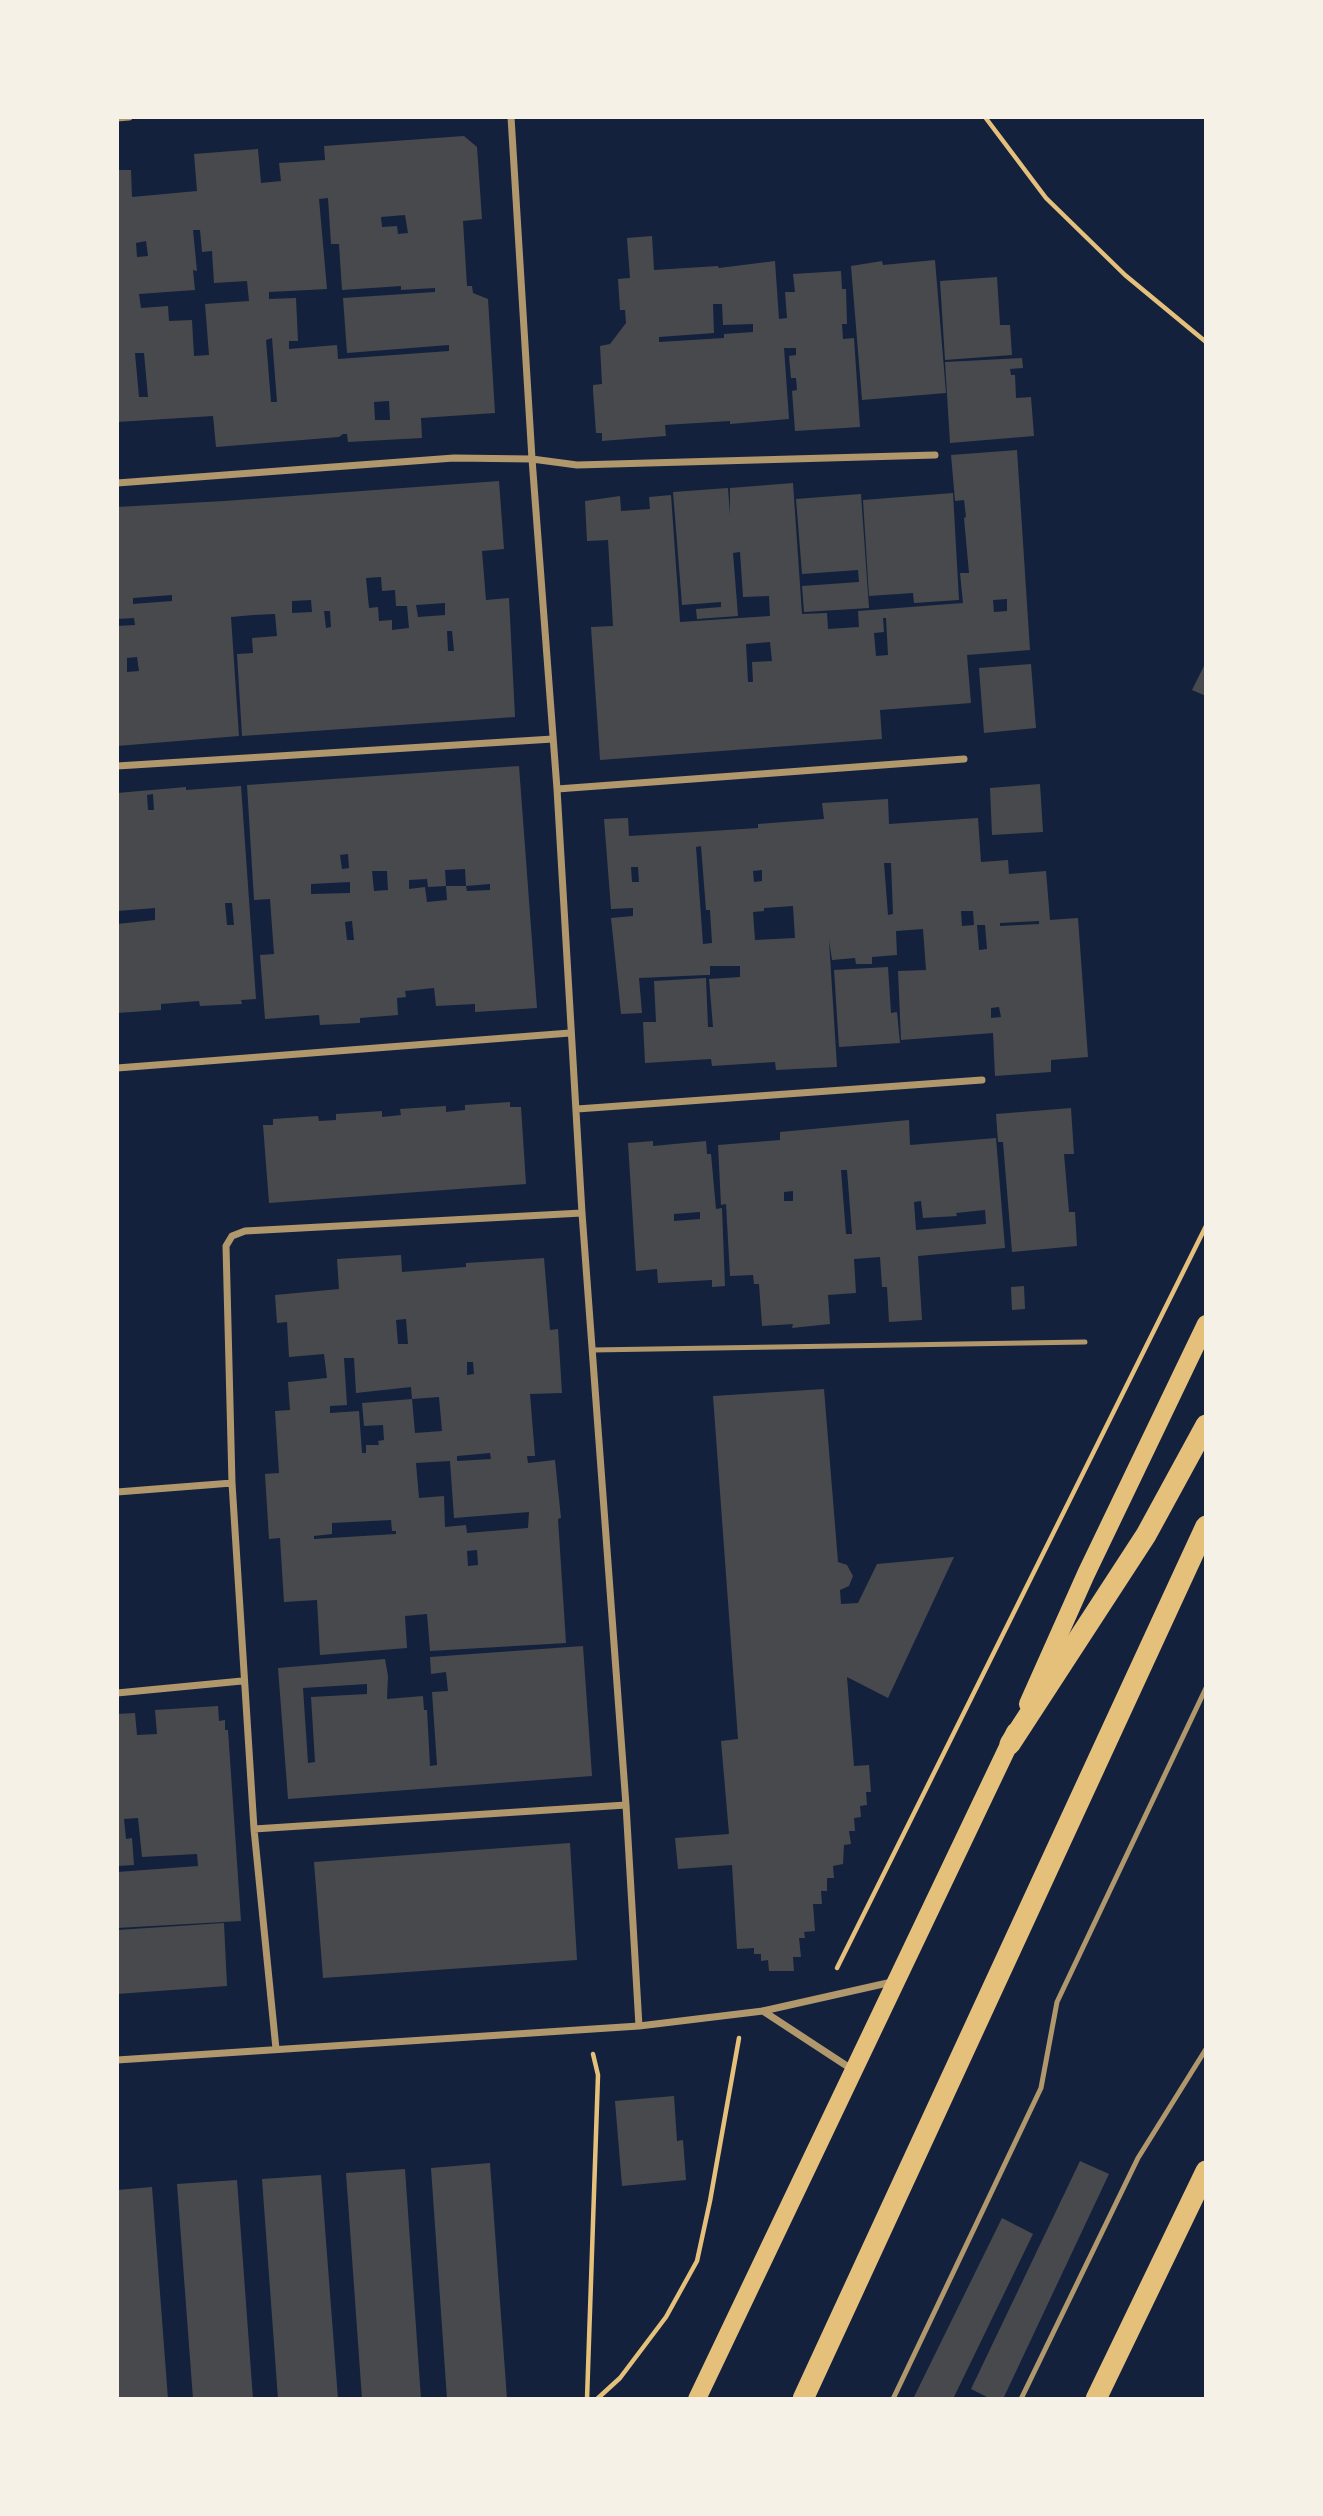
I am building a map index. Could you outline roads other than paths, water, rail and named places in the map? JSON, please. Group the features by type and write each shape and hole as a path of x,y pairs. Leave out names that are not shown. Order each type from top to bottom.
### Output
{"highway":[{"path":"1010,1744 1146,1535 1206,1425"},
{"path":"803,2399 1206,1526"},
{"path":"1096,2399 1206,2171"}],"main road":[{"path":"697,2399 898,1981 1010,1744 1086,1574 1206,1324"}],"street":[{"path":"117,118 129,117"},
{"path":"511,117 532,459 557,789 582,1213 626,1805 639,2026"},
{"path":"117,483 454,458 532,459 577,465 935,455"},
{"path":"117,766 553,740"},
{"path":"557,789 964,759"},
{"path":"117,1068 570,1033"},
{"path":"577,1109 982,1080"},
{"path":"276,2049 254,1829 243,1681 232,1483 226,1246 232,1236 245,1231 582,1213"},
{"path":"117,1492 232,1483"},
{"path":"117,1693 243,1681"},
{"path":"254,1829 626,1805"},
{"path":"117,2060 639,2026 763,2011 898,1981"},
{"path":"763,2011 854,2070"}],"lane":[{"path":"592,1350 1085,1342"},
{"path":"893,2399 1041,2088 1057,2002 1206,1688"},
{"path":"1021,2399 1139,2158 1206,2049"}]}
